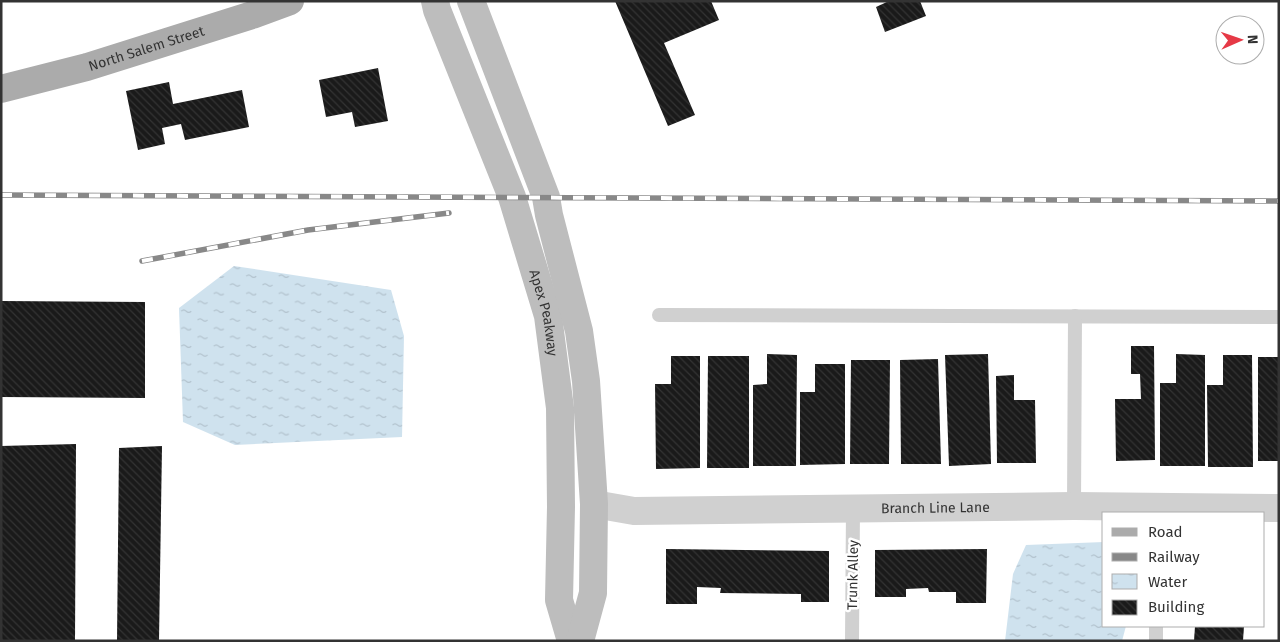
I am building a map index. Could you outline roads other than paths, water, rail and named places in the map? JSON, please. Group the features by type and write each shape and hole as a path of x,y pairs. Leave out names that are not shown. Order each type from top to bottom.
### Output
{"main road":[{"name":"North Salem Street","path":"1,90 87,67 290,1"},
{"name":"Apex Peakway","path":"435,1 512,197 548,316 560,408 561,507 559,600 571,641"},
{"name":"Apex Peakway","path":"471,1 546,197 579,331 586,382 594,504 593,594 580,641"}],"street":[{"name":"Branch Line Lane","path":"594,504 634,511 1074,506 1158,510 1279,508"}],"lane":[{"path":"659,315 1279,317"},
{"path":"1074,506 1075,316"},
{"name":"Trunk Alley","path":"852,641 853,508"},
{"path":"1156,627 1156,641"}],"water":[{"path":"234,266 391,290 404,336 402,437 235,445 183,422 179,308"},
{"path":"1102,542 1102,627 1126,627 1122,641 1005,641 1013,574 1026,545"}],"railway":[{"path":"1,195 1279,201"},
{"path":"142,261 308,230 449,213"}]}
